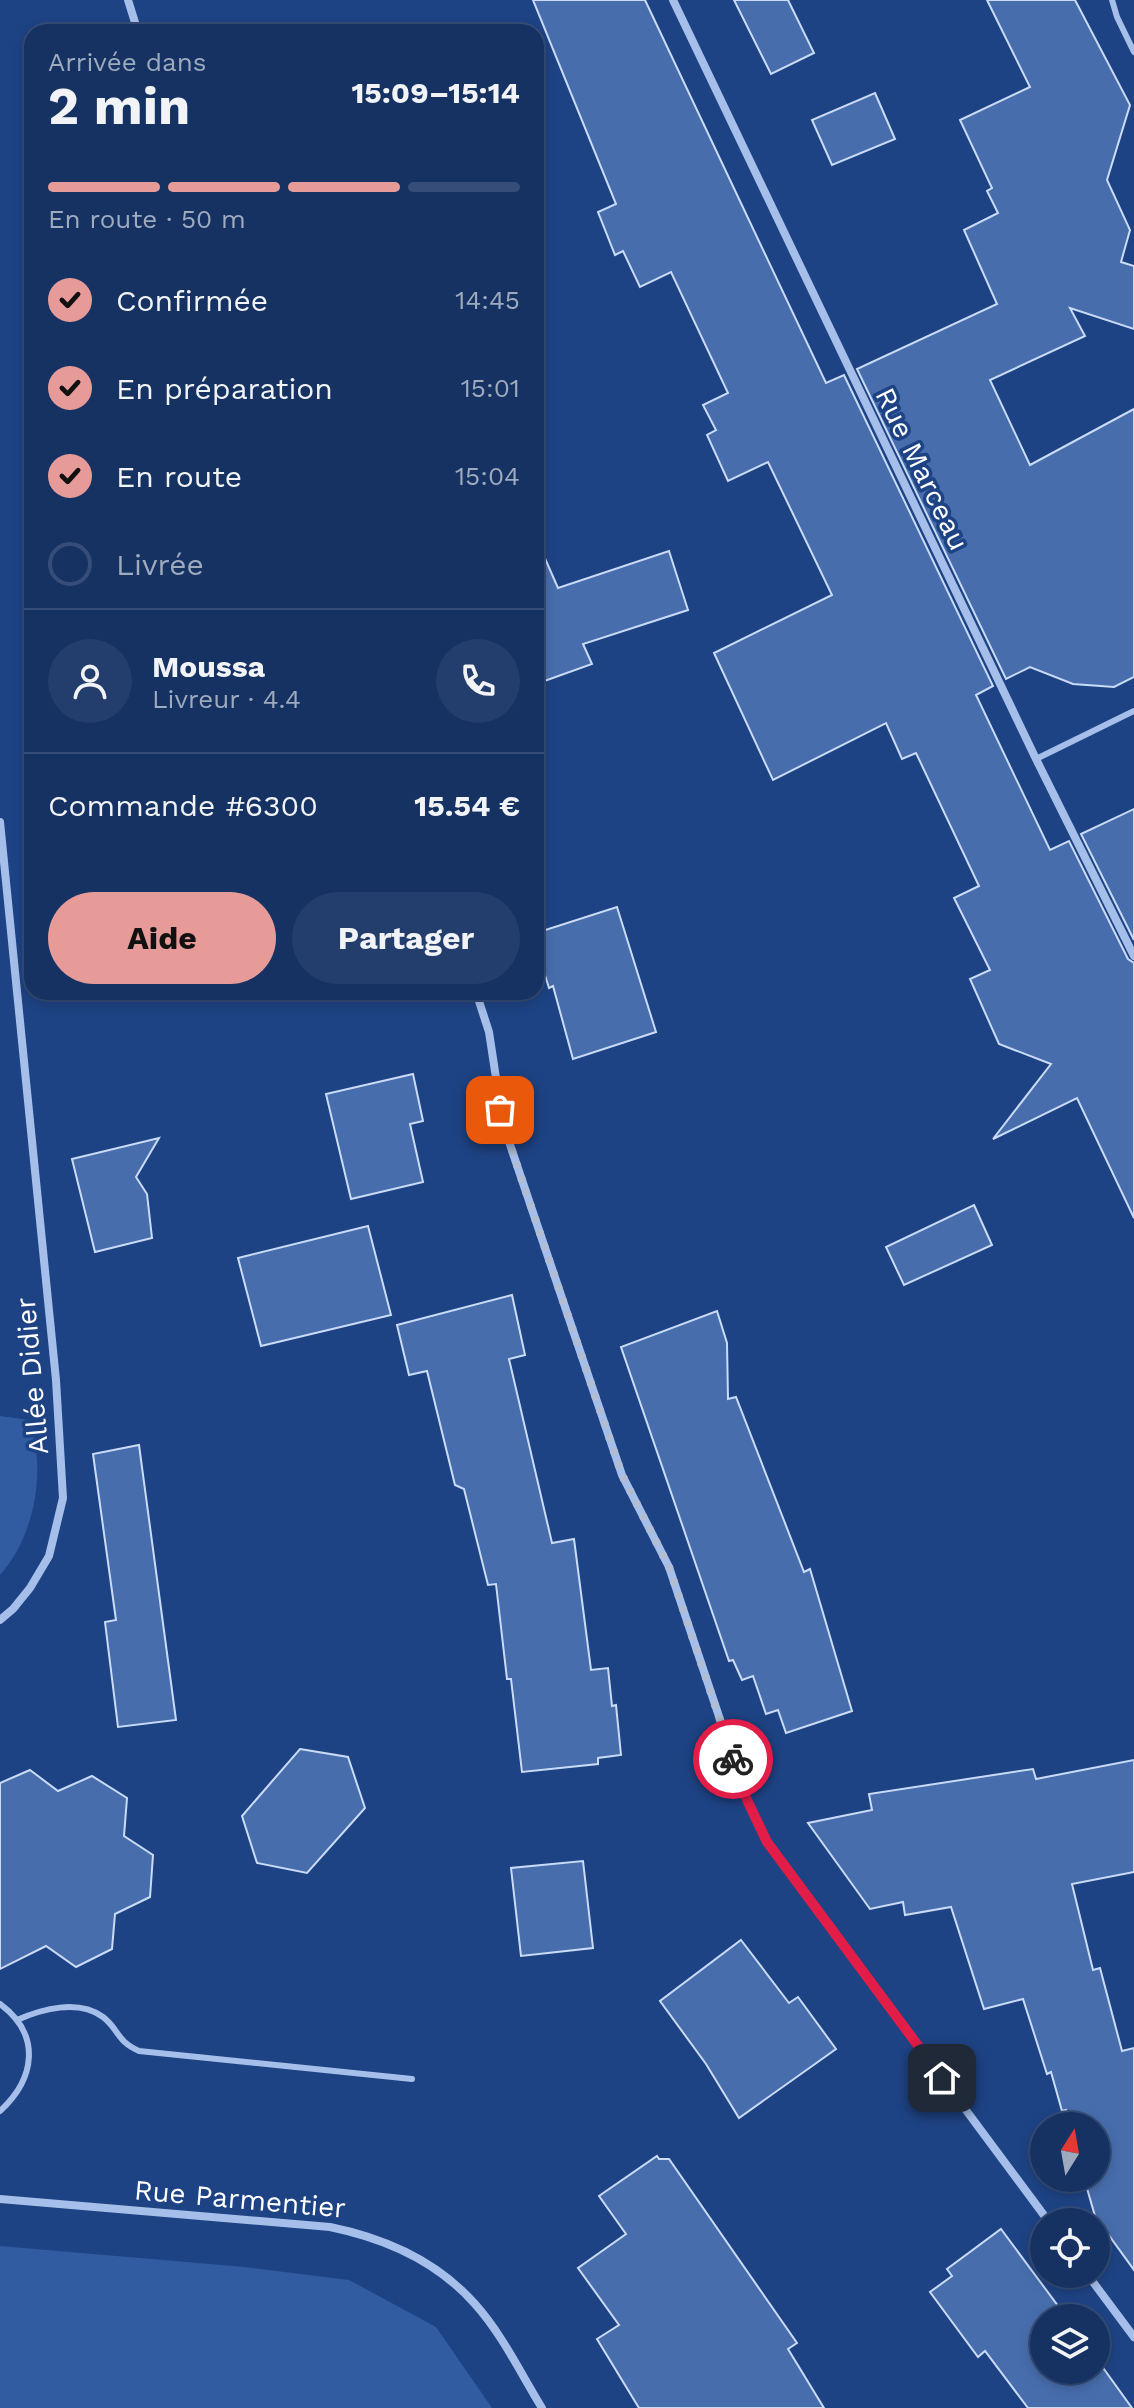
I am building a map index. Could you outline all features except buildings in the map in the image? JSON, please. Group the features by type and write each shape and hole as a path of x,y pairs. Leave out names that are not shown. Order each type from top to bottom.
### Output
{"street":[{"path":"128,0 136,24"},
{"name":"Rue Marceau","path":"673,0 1036,759 1134,956"},
{"name":"Allée Didier","path":"0,822 56,1380 63,1498 49,1556 30,1588 0,1620"},
{"path":"479,1000 489,1032 503,1124 622,1475 669,1567 751,1810 767,1842 1039,2208"},
{"name":"Rue Parmentier","path":"0,2199 330,2227 386,2242 435,2268 476,2305 542,2408"},
{"path":"1097,2288 1134,2337"}],"lane":[{"path":"1112,0 1134,52"},
{"path":"1036,759 1134,711"},
{"path":"0,2004 17,2020 27,2038 30,2059 26,2079 15,2097 0,2111"},
{"path":"17,2020 37,2011 71,2007 103,2017 121,2041 139,2051 412,2079"}],"shaded area":[{"path":"0,1416 29,1420 37,1459 37,1480 22,1541 0,1575"},
{"path":"0,2246 244,2267 349,2280 436,2327 492,2408 0,2408"}],"way so far":[{"path":"500,1110 622,1475 669,1567 733,1759"}],"route":[{"path":"733,1759 747,1800 767,1842 942,2078"}]}
